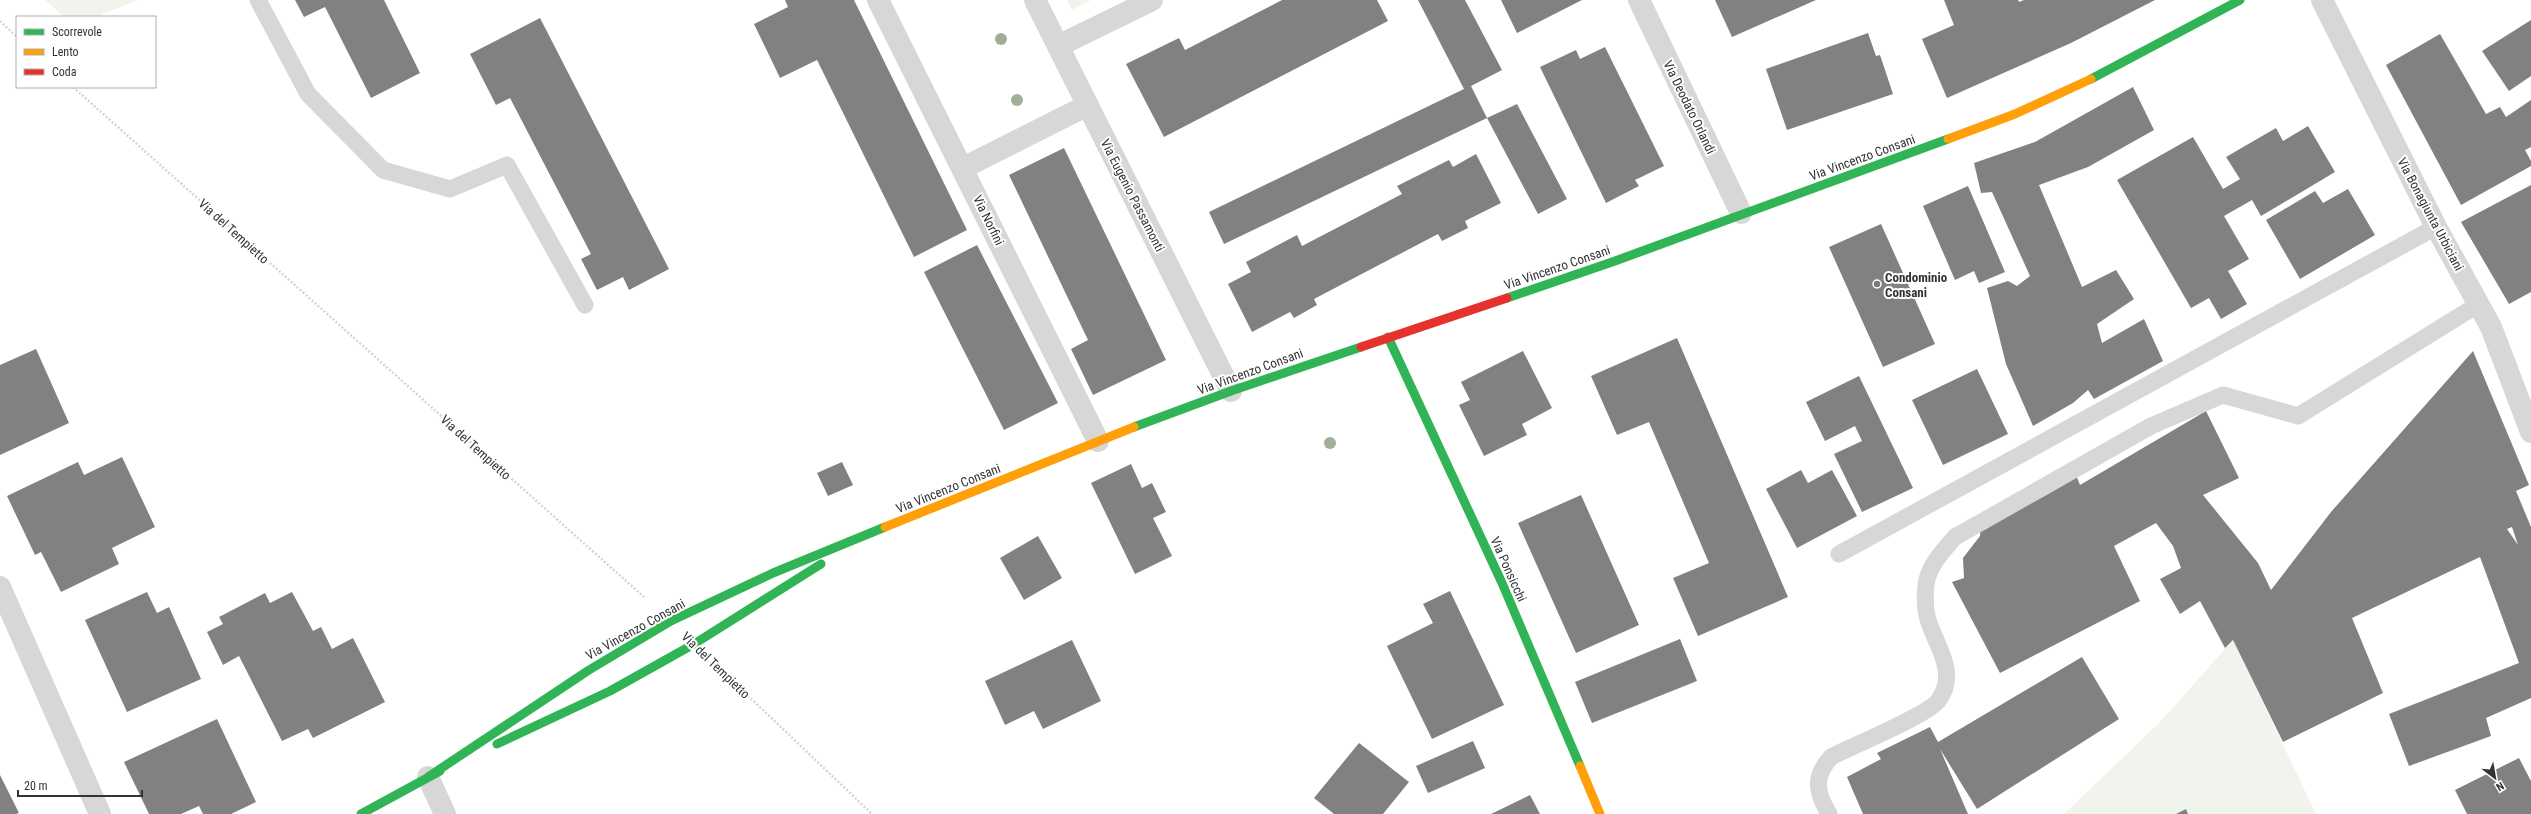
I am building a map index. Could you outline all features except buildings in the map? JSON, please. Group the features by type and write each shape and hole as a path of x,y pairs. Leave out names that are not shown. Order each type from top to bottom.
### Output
{"street":[{"name":"Via Norfini","path":"878,0 1098,441"},
{"name":"Via Eugenio Passamonti","path":"1035,0 1231,391"},
{"path":"1058,46 1152,0"},
{"name":"Via Deodato Orlandi","path":"1639,0 1741,213"},
{"name":"Via Vincenzo Consani","path":"428,777 589,670 671,621 773,573 1098,441 1231,391 1615,261 1741,213 2015,114 2072,89 2240,0"},
{"name":"Via Bonagiunta Urbiciani","path":"2322,0 2436,227 2491,327 2531,432"},
{"path":"963,168 1088,105"},
{"name":"Via Ponsicchi","path":"1388,337 1502,583 1600,814"},
{"name":"Via Vincenzo Consani","path":"361,814 428,777 610,691 694,644 872,533"},
{"path":"0,588 100,814"},
{"path":"428,777 445,814"}],"lane":[{"path":"258,0 308,94 383,170 450,189 507,165 585,305"},
{"path":"1839,554 2436,227"},
{"path":"1829,814 1817,785 1821,767 1831,756 1914,717 1938,701 1948,678 1946,662 1927,614 1926,584 1936,558 1955,537 2151,426 2223,395 2298,416 2479,304"}],"path":[{"path":"0,21 16,36"},
{"name":"Via del Tempietto","path":"74,88 671,621"},
{"name":"Via del Tempietto","path":"694,644 872,814"}],"shaded area":[{"path":"45,0 138,0 102,14 102,16 63,16"},
{"path":"1067,0 1091,0 1072,10"},
{"path":"2233,640 2316,814 2064,814 2161,721"}],"traffic: fast":[{"path":"2091,79 2240,0"},
{"path":"1507,298 1615,261 1948,139"},
{"path":"1388,337 1502,583 1580,766"},
{"path":"1134,427 1231,391 1361,347"},
{"path":"428,777 589,670 671,621 773,573 885,527"},
{"path":"497,744 610,691 694,644 821,564"},
{"path":"361,814 440,771"}],"traffic: slow":[{"path":"1948,139 2015,114 2091,79"},
{"path":"885,527 1134,427"},
{"path":"1580,766 1600,814"}],"traffic: jam":[{"path":"1361,347 1507,298"}],"place":[{"name":"Condominio Consani","path":"1877,284"}]}
